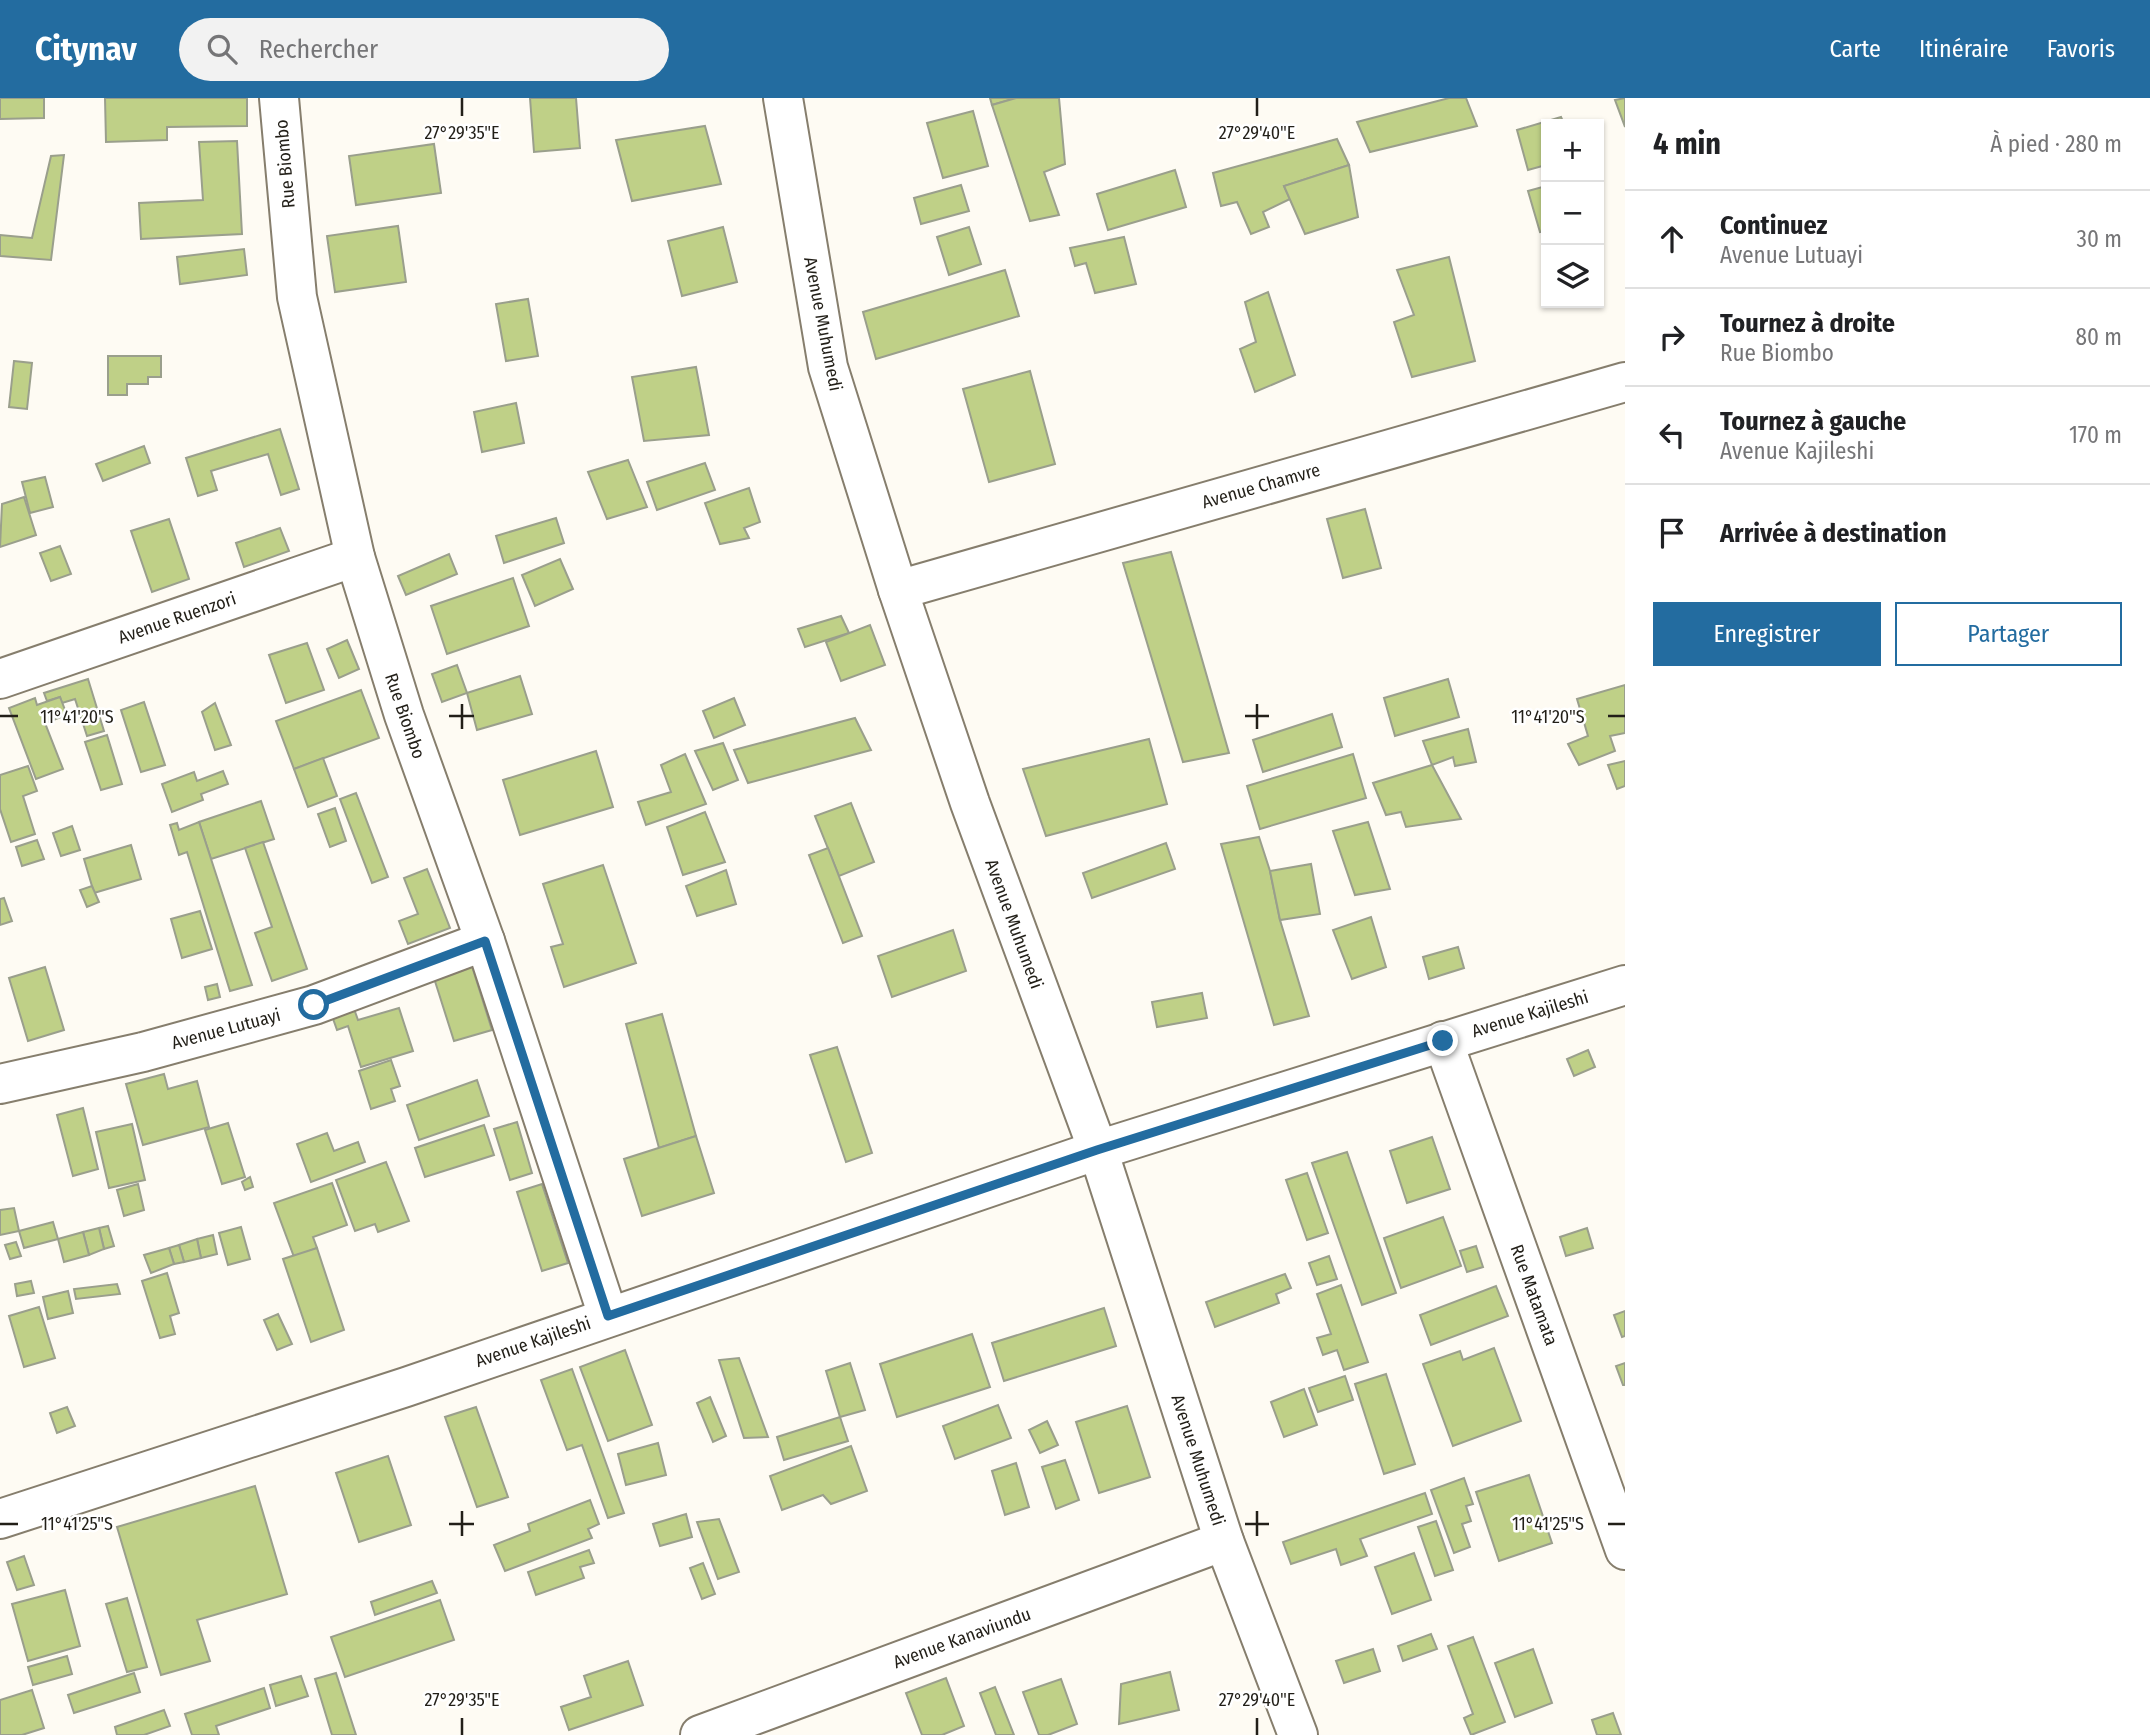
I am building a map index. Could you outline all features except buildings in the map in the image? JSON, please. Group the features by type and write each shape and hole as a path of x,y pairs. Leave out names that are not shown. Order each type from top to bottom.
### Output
{"street":[{"name":"Rue Biombo","path":"279,98 297,297 355,557 404,715 485,941 608,1316"},
{"name":"Avenue Muhumedi","path":"783,98 828,367 898,590 970,803 1097,1150 1224,1541 1298,1735"},
{"name":"Avenue Chamvre","path":"898,590 1625,382"},
{"name":"Avenue Ruenzori","path":"0,679 355,557"},
{"name":"Avenue Lutuayi","path":"0,1084 143,1052 314,1005 485,941"},
{"name":"Avenue Kajileshi","path":"0,1519 406,1387 1097,1150 1625,985"},
{"name":"Rue Matamata","path":"1443,1041 1625,1550"},
{"name":"Avenue Kanaviundu","path":"700,1735 1224,1541"}],"route":[{"path":"314,1005 485,941 608,1316 1097,1150 1443,1041"}]}
